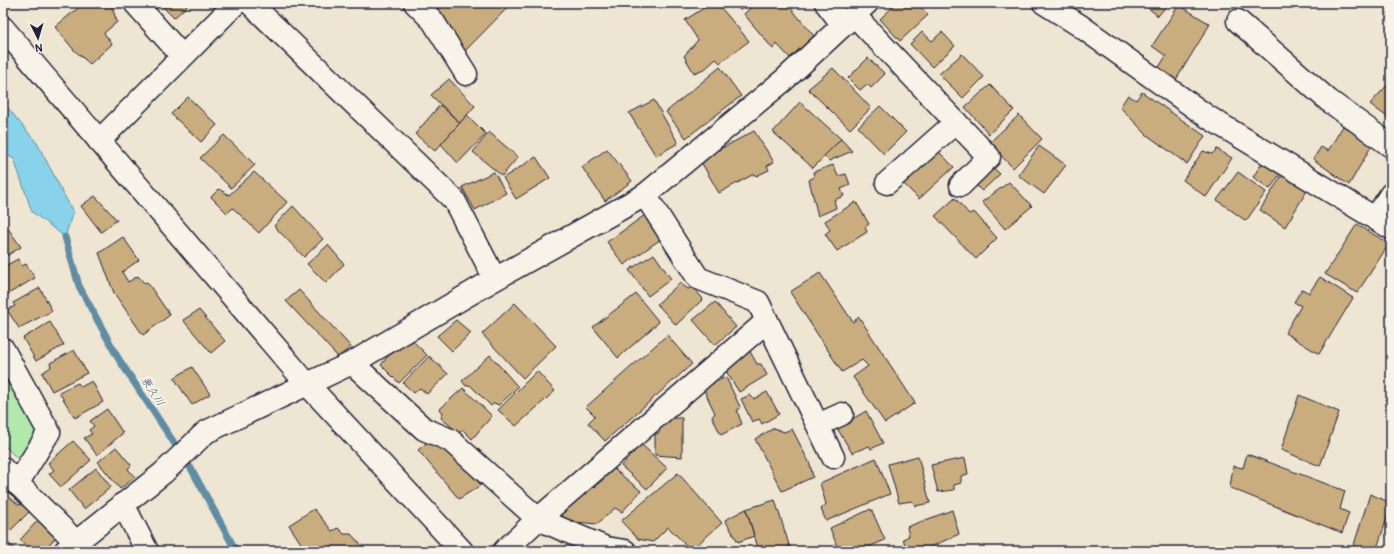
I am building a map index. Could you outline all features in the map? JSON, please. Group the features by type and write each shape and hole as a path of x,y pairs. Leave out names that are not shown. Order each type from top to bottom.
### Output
{"street":[{"path":"135,3 182,56"},
{"path":"99,141 236,3"},
{"path":"250,3 454,200 495,279"},
{"path":"415,3 433,21 466,74"},
{"path":"826,3 854,14 989,157 962,185"},
{"path":"1044,3 1079,25 1208,117 1384,222 1391,194"},
{"path":"3,349 49,432 10,477 70,546 163,473 206,432 352,363 495,279 645,195 784,80 854,14"},
{"path":"1238,21 1328,100 1391,146"},
{"path":"3,28 307,384 462,551"},
{"path":"887,183 956,122"},
{"path":"645,195 698,278 758,302 833,457"},
{"path":"504,551 538,519 767,321"},
{"path":"352,363 424,429 450,440 538,519 606,548 625,551"},
{"path":"818,425 842,414"},
{"path":"123,504 147,551"}],"green space":[{"path":"3,365 41,437 17,458 3,444"}],"water":[{"path":"3,102 37,143 73,212 65,237 32,212 14,159 3,153"}],"building":[{"path":"84,3 107,3 112,7 117,22 104,33 112,44 90,64 74,50 55,27"},
{"path":"159,3 190,3 174,18"},
{"path":"446,3 512,3 460,56 433,15"},
{"path":"712,3 717,3 749,41 720,63 716,59 706,68 694,73 684,56 698,40 685,20"},
{"path":"733,3 749,3 740,10"},
{"path":"756,3 794,3 790,7 814,36 790,58 777,44 773,49 744,14"},
{"path":"897,3 917,3 928,15 900,41 880,19"},
{"path":"1142,3 1169,3 1158,16"},
{"path":"1179,5 1210,24 1174,83 1156,72 1166,56 1152,46"},
{"path":"922,32 932,41 942,32 955,46 932,67 910,44"},
{"path":"962,54 984,77 963,98 939,74"},
{"path":"868,58 885,74 871,88 867,84 860,90 848,78"},
{"path":"720,67 741,96 686,138 666,112"},
{"path":"833,68 871,108 850,129 808,89"},
{"path":"449,79 475,106 460,123 431,95"},
{"path":"1391,81 1391,120 1370,104"},
{"path":"990,85 1014,110 989,134 965,107"},
{"path":"1142,92 1205,136 1187,164 1147,135 1120,107 1128,95 1136,100"},
{"path":"188,97 217,125 201,142 171,114"},
{"path":"654,100 678,143 656,156 629,113"},
{"path":"800,102 841,139 813,168 773,132"},
{"path":"440,105 460,123 435,151 415,134"},
{"path":"880,106 906,132 884,154 858,127"},
{"path":"467,115 486,134 458,163 441,144"},
{"path":"1019,115 1042,139 1013,168 989,143"},
{"path":"1343,126 1372,145 1349,185 1313,159 1321,147 1328,151"},
{"path":"754,131 774,162 767,166 769,170 756,176 754,174 719,193 700,160"},
{"path":"489,132 518,157 502,176 473,152"},
{"path":"224,135 255,165 231,188 200,158"},
{"path":"841,139 852,151 829,161 824,156"},
{"path":"932,145 954,167 919,199 898,178"},
{"path":"1039,146 1066,165 1044,194 1018,175"},
{"path":"607,149 632,181 605,201 582,167"},
{"path":"1217,149 1232,158 1206,197 1183,180 1203,151 1212,154"},
{"path":"536,157 550,178 516,199 503,178"},
{"path":"985,160 1000,174 982,191 967,177"},
{"path":"1264,160 1282,171 1270,189 1253,177"},
{"path":"833,165 838,176 846,174 850,185 841,189 844,196 834,200 836,208 818,216 809,180 814,177 813,172"},
{"path":"254,172 287,202 259,233 233,208 227,213 211,197 219,189 229,195"},
{"path":"494,172 506,193 475,210 462,187"},
{"path":"1238,172 1266,192 1246,221 1217,200"},
{"path":"1284,172 1308,189 1285,227 1260,210"},
{"path":"1009,182 1032,206 1005,229 982,202"},
{"path":"95,196 117,220 101,232 81,206"},
{"path":"955,198 969,214 974,212 997,238 976,259 935,216"},
{"path":"856,202 869,224 865,227 867,232 837,251 825,234 830,230 825,221"},
{"path":"293,206 323,239 304,257 274,226"},
{"path":"645,215 661,239 624,265 607,242"},
{"path":"1357,224 1389,244 1357,293 1325,274"},
{"path":"7,227 21,247 3,258 3,229"},
{"path":"123,237 139,260 122,272 128,282 138,276 144,283 147,282 170,315 143,335 114,293 99,253"},
{"path":"328,245 344,264 326,283 307,264"},
{"path":"654,254 671,279 648,296 629,270"},
{"path":"18,259 22,266 26,264 35,278 3,297 3,267"},
{"path":"820,273 853,322 859,317 915,403 885,423 853,377 868,366 862,360 842,372 790,292"},
{"path":"1320,277 1353,298 1319,354 1285,333 1301,306 1294,302 1302,289 1309,293"},
{"path":"680,283 688,289 693,287 703,299 676,325 657,304"},
{"path":"40,288 52,311 19,328 7,310 15,306 13,303"},
{"path":"299,290 351,347 338,357 286,301"},
{"path":"636,294 659,322 618,358 593,327"},
{"path":"715,302 736,327 715,345 693,320"},
{"path":"515,303 556,346 523,378 482,334"},
{"path":"199,310 225,341 211,353 183,320"},
{"path":"456,320 471,333 452,351 437,336"},
{"path":"50,322 64,345 36,361 23,338"},
{"path":"667,335 692,364 605,441 588,423 595,416 586,407"},
{"path":"412,340 427,355 399,383 381,365 388,356"},
{"path":"748,348 757,364 761,364 767,375 739,392 721,363"},
{"path":"74,350 87,373 52,391 42,373 51,367 50,363"},
{"path":"490,355 518,387 499,405 494,403 491,406 470,385 466,386 462,381"},
{"path":"429,356 448,374 427,394 420,388 414,393 403,383"},
{"path":"192,367 210,394 192,405 174,378"},
{"path":"537,371 555,391 516,426 498,410"},
{"path":"726,377 740,407 737,411 742,424 721,435 712,417 715,413 703,388"},
{"path":"92,381 103,402 75,418 59,392 78,383 81,387"},
{"path":"463,388 492,416 472,439 463,430 459,433 441,418 443,413 440,409"},
{"path":"767,392 779,414 762,424 759,419 752,422 741,399 750,395 754,399"},
{"path":"1299,395 1339,412 1320,466 1281,450"},
{"path":"107,409 123,433 97,455 84,438 92,434 89,430 94,426 90,421"},
{"path":"866,411 883,443 871,449 869,446 852,453 837,428"},
{"path":"662,418 682,418 682,457 655,455 655,434 659,433"},
{"path":"774,428 784,432 792,429 810,464 813,477 782,491 755,439"},
{"path":"430,440 444,443 481,485 459,499 418,450"},
{"path":"73,441 91,460 61,487 49,474 54,470 48,463"},
{"path":"641,444 667,468 647,489 621,466"},
{"path":"116,447 131,465 128,469 135,477 120,489 98,462"},
{"path":"1247,454 1345,491 1340,509 1349,513 1342,533 1230,488 1233,466 1243,468"},
{"path":"918,456 930,503 915,506 912,501 899,503 888,464"},
{"path":"876,458 890,494 826,521 821,509 826,504 820,483"},
{"path":"965,458 968,474 961,476 961,483 954,485 954,490 938,492 931,465"},
{"path":"96,468 111,487 84,509 69,490"},
{"path":"614,469 641,491 622,512 615,508 597,524 564,521 556,514 588,483 595,487"},
{"path":"678,473 722,523 691,550 668,527 653,542 638,539 621,521"},
{"path":"1370,494 1391,503 1391,506 1376,551 1352,551"},
{"path":"9,497 19,505 23,503 30,511 10,531 3,525 3,503"},
{"path":"775,500 790,548 780,551 759,551 746,509"},
{"path":"314,509 332,531 338,528 344,534 351,534 364,548 360,551 306,551 289,525"},
{"path":"746,509 754,536 738,542 725,520"},
{"path":"871,509 885,540 859,551 839,551 830,528"},
{"path":"952,510 959,534 922,551 919,551 917,547 906,548 903,539 909,536 907,527"},
{"path":"38,520 56,537 43,551 32,551 20,540"},
{"path":"3,538 17,551 3,551"}],"waterway":[{"name":"兼久川","path":"65,237 79,286 118,358 192,470 236,551"}]}
